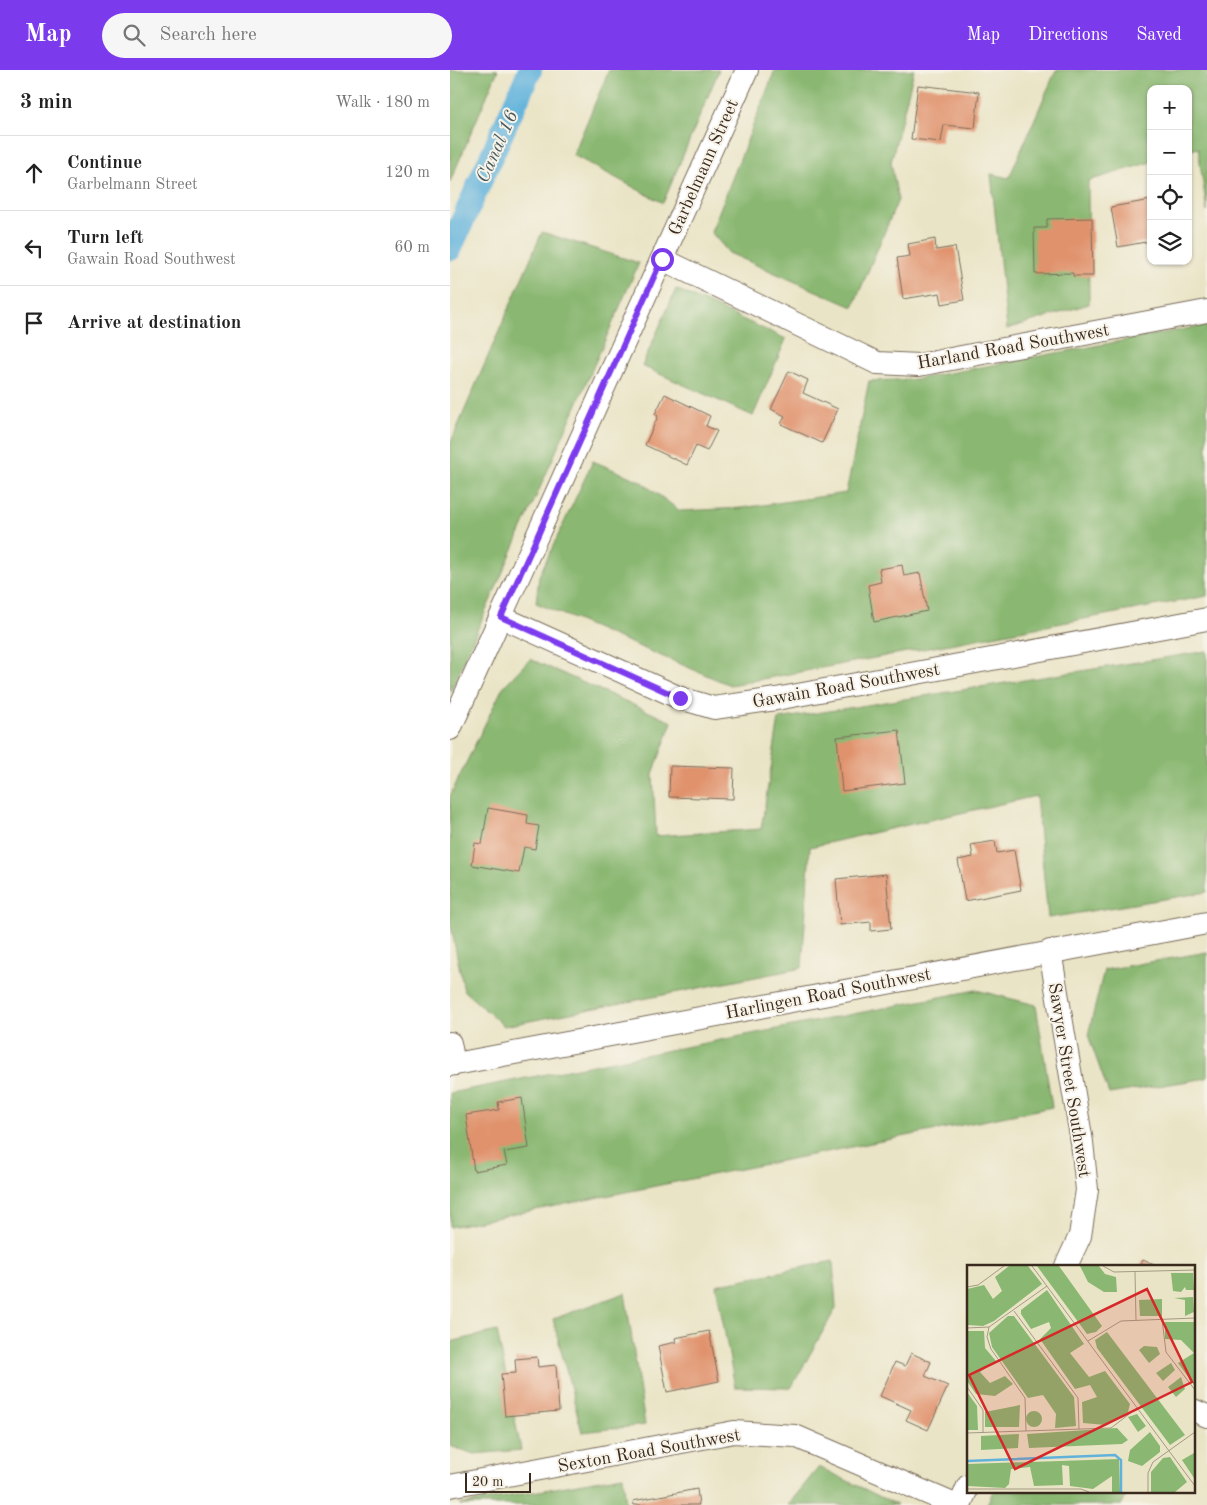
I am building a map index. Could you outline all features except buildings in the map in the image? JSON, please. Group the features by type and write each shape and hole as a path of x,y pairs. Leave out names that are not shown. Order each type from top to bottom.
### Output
{"street":[{"name":"Garbelmann Street","path":"450,729 747,70"},
{"name":"Harland Road Southwest","path":"662,259 877,362 919,365 1207,311"},
{"name":"Gawain Road Southwest","path":"501,617 680,698 714,708 786,697 1207,619"},
{"name":"Harlingen Road Southwest","path":"451,1057 1207,923"},
{"name":"Sawyer Street Southwest","path":"1050,951 1082,1142 1087,1190 1080,1236 1066,1265"},
{"path":"1194,1410 1207,1416"},
{"name":"Sexton Road Southwest","path":"450,1486 734,1432 795,1436 955,1505"},
{"path":"960,1505 967,1488"}],"green space":[{"path":"450,70 498,70 450,182"},
{"path":"609,70 719,70 663,203 573,155"},
{"path":"775,70 914,70 891,162 898,200 853,307 729,253 711,232"},
{"path":"1056,70 1207,70 1207,212 1198,148 1192,150 1192,85 1147,85 1147,163 1088,181 1089,304 1007,329 991,174 1009,178"},
{"path":"542,232 639,263 450,692 450,444"},
{"path":"676,289 786,339 753,416 642,366"},
{"path":"1207,325 1207,596 730,685 536,603 539,576 593,461 640,481 680,511 742,508 846,493 869,381 917,379"},
{"path":"1207,651 1207,892 1048,918 1036,796 810,847 802,968 504,1026 464,991 450,921 450,796 503,687 530,659 672,722 653,774 656,836 761,829 779,719"},
{"path":"1207,952 1207,1078 1109,1094 1088,1035 1104,970"},
{"path":"976,990 1036,1005 1052,1107 450,1227 450,1093"},
{"path":"833,1261 836,1308 791,1388 735,1387 716,1285"},
{"path":"625,1293 645,1425 582,1432 553,1319"},
{"path":"497,1331 521,1450 474,1454 450,1446 450,1342"},
{"path":"819,1467 897,1505 788,1505"},
{"path":"623,1476 626,1505 460,1505"},
{"path":"993,1492 1128,1492 1122,1505 987,1505"}],"waterway":[{"name":"Canal 16","path":"450,249 530,70"}],"route":[{"path":"662,259 501,617 680,698"}]}
